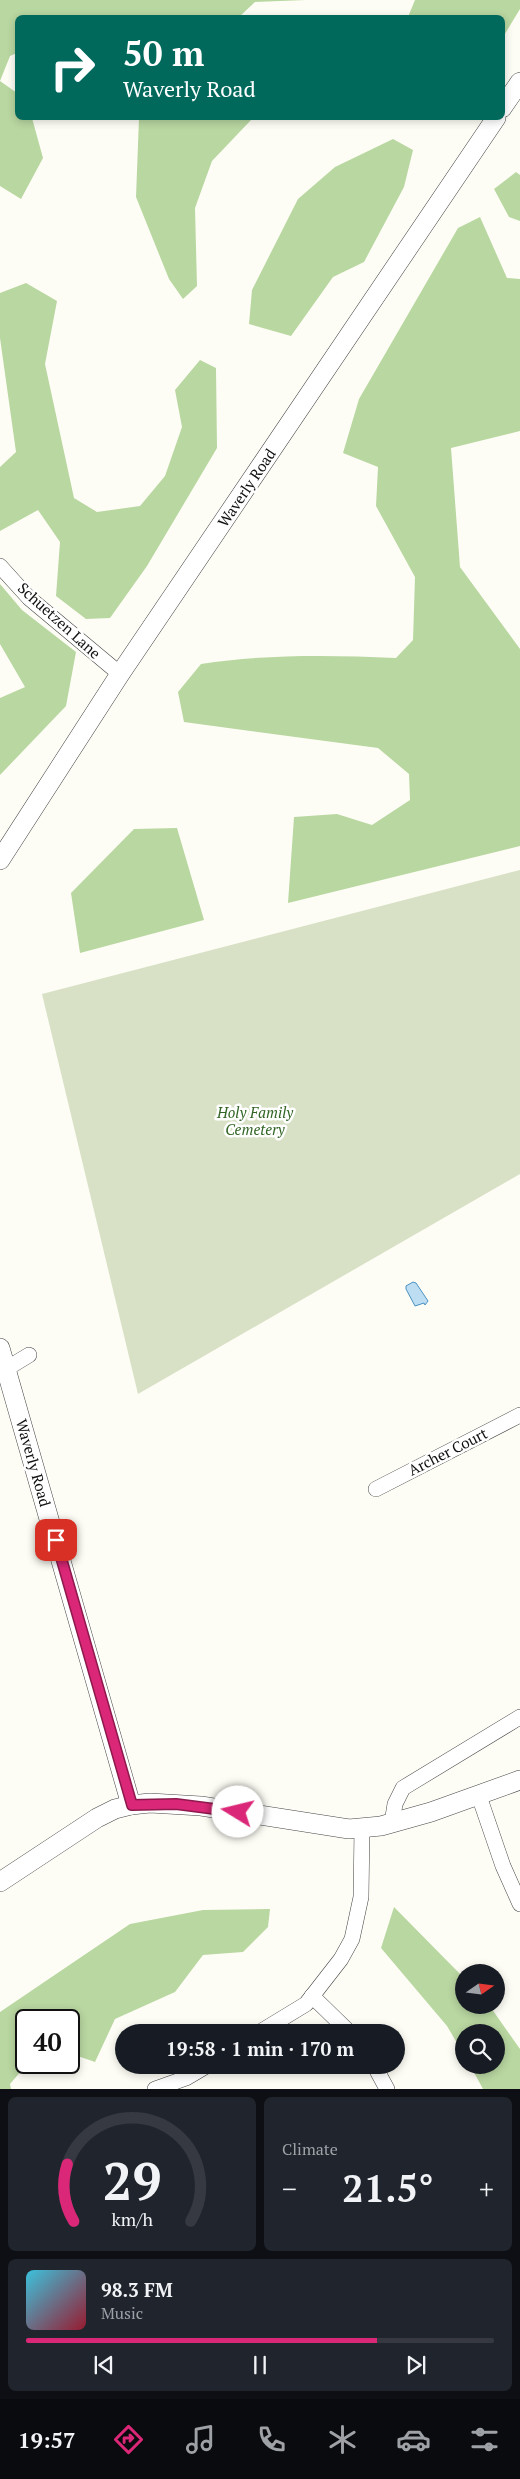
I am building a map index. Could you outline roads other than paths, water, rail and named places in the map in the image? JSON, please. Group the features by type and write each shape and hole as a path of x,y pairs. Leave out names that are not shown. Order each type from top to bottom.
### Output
{"street":[{"path":"505,104 520,83"},
{"name":"Waverly Road","path":"0,860 120,674 495,120"},
{"name":"Schuetzen Lane","path":"0,566 29,598 120,674"},
{"name":"Waverly Road","path":"0,1348 132,1805"},
{"path":"6,1369 29,1355"},
{"name":"Archer Court","path":"376,1489 520,1415"},
{"path":"392,1823 395,1804 403,1788 520,1717"},
{"path":"0,1882 97,1818 115,1809 132,1805 150,1803 201,1806 348,1829 392,1823 479,1796 520,1780"},
{"path":"479,1796 503,1866 520,1904"},
{"path":"273,2024 306,2004 340,1959 352,1939 362,1897 362,1828"},
{"path":"312,1996 341,2024"},
{"path":"155,2089 193,2074"},
{"path":"379,2074 387,2089"}],"water":[{"path":"413,1282 416,1283 428,1301 425,1305 424,1303 415,1306 406,1289 406,1286"}],"park label":[{"name":"Holy Family Cemetery","path":"255,1122"}]}
